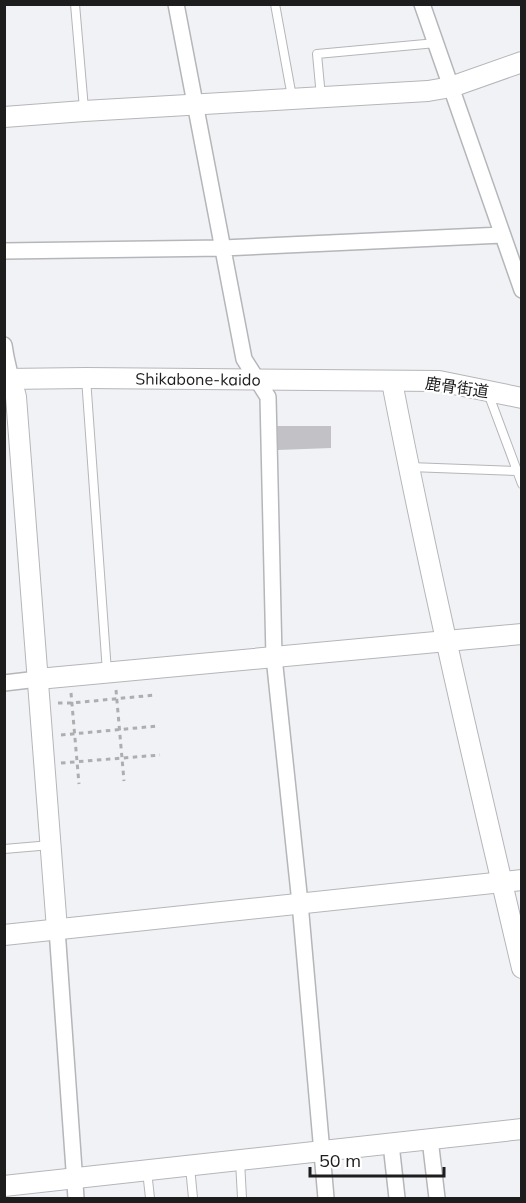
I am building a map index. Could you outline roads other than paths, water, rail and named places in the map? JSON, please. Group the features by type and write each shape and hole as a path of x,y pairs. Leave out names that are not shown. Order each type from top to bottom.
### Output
{"street":[{"path":"176,4 244,359 268,397 274,657 300,903 326,1198"},
{"path":"422,4 522,290"},
{"path":"4,117 428,91 451,87 522,62"},
{"path":"4,251 223,248 502,235"},
{"path":"4,345 8,379 16,397 76,1198"},
{"name":"Shikabone-kaido","path":"8,379 258,379 392,382"},
{"name":"鹿骨街道","path":"392,382 439,381 522,398"},
{"path":"392,382 446,642 522,968"},
{"path":"4,683 38,679 111,680 274,657 522,634"},
{"path":"4,935 522,880"},
{"path":"4,1186 522,1129"},
{"path":"430,1139 436,1198"},
{"path":"391,1144 397,1198"}],"lane":[{"path":"75,4 84,111"},
{"path":"275,4 292,99"},
{"path":"321,97 317,54 436,43"},
{"path":"86,378 111,680"},
{"path":"488,391 522,484"},
{"path":"408,467 517,471"},
{"path":"4,849 51,844"},
{"path":"240,1161 242,1198"},
{"path":"190,1166 193,1198"},
{"path":"147,1171 150,1198"}]}
